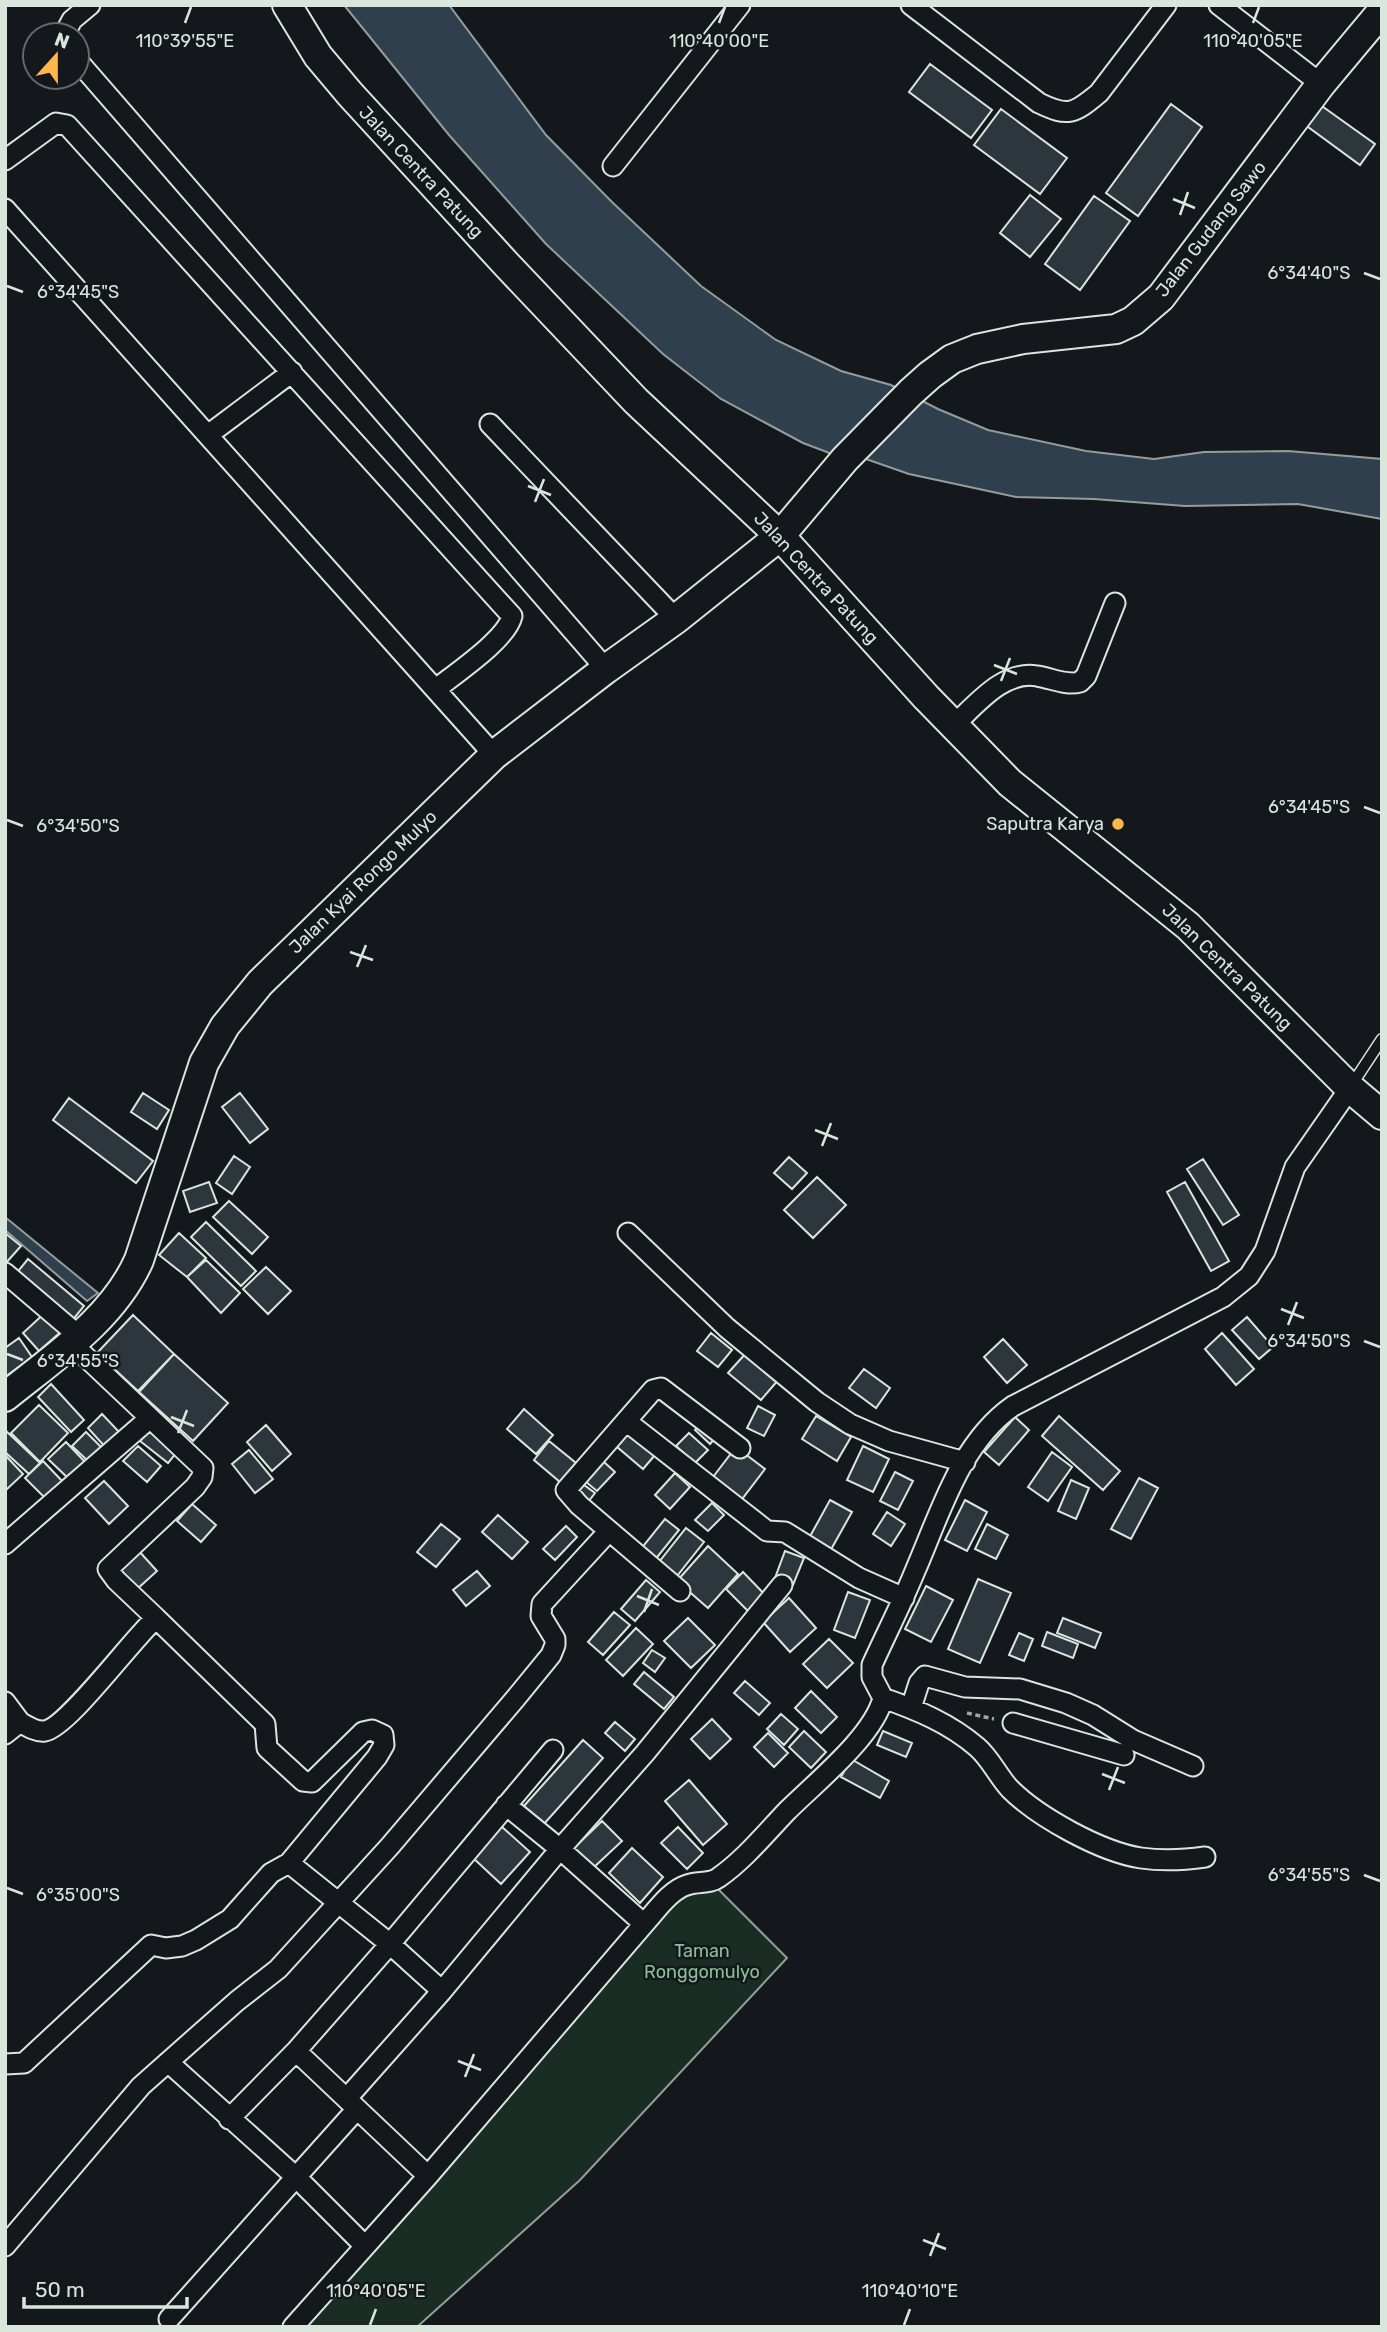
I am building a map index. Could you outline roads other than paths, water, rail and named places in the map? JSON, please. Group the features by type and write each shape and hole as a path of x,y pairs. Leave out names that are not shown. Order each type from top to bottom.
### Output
{"street":[{"path":"71,21 90,5"},
{"name":"Jalan Centra Patung","path":"288,5 318,56 489,245 636,401 780,536 1010,783 1188,926 1350,1088 1382,1115"},
{"path":"613,166 740,5"},
{"path":"911,5 1039,103 1068,113 1085,105 1098,93 1166,5"},
{"path":"1219,5 1321,85"},
{"name":"Jalan Gudang Sawo","path":"845,459 930,374 952,359 977,349 1023,339 1116,329 1133,321 1161,297 1321,85 1382,11"},
{"path":"91,76 606,669"},
{"path":"5,160 56,122 67,125 512,616 508,628 498,638 436,689"},
{"path":"5,209 494,755"},
{"path":"208,435 292,372"},
{"path":"490,424 676,619"},
{"name":"Jalan Kyai Rongo Mulyo","path":"5,1397 75,1339 118,1298 129,1282 139,1260 204,1063 225,1026 260,983 494,755 676,619 780,536 845,459"},
{"path":"954,725 1005,681 1023,675 1068,684 1080,682 1086,676 1115,603"},
{"path":"293,2327 428,2176 644,1924 679,1888 690,1883 716,1880 752,1848 839,1761 872,1721 883,1698 872,1677 872,1665 904,1598 942,1506 965,1462 995,1419 1013,1406 1223,1297 1249,1276 1265,1251 1295,1167 1350,1088"},
{"path":"628,1233 727,1328 817,1402 850,1424 889,1441 965,1462"},
{"path":"5,1273 203,1468 202,1477 195,1488 109,1568 113,1577 265,1724 267,1748 303,1781 312,1782 363,1732 372,1730 383,1735 384,1745 289,1863 271,1873 230,1919 182,1946 166,1948 151,1945 24,2063 5,2064"},
{"path":"680,1591 579,1506 566,1490 653,1390 661,1388 740,1448"},
{"path":"5,1544 150,1418"},
{"path":"626,1421 767,1531 785,1532 859,1578 904,1598"},
{"path":"5,2246 141,2086 237,2001 278,1969 390,1846 551,1655 555,1639 541,1616 542,1604 609,1531"},
{"path":"169,2319 297,2178 442,1991 560,1849 645,1754 782,1585"},
{"path":"5,1702 13,1728 44,1731 55,1728 156,1618"},
{"path":"911,1708 919,1683 925,1676 965,1687 1020,1689 1066,1703 1093,1715 1133,1740 1194,1766"},
{"path":"883,1698 942,1722 979,1749 1009,1787 1054,1822 1099,1844 1140,1858 1170,1860 1205,1857"},
{"path":"1013,1723 1124,1755"},
{"path":"229,2119 296,2050 390,1944 553,1749"},
{"path":"506,1805 644,1924"},
{"path":"289,1863 390,1944 442,1991"},
{"path":"296,2050 428,2176"},
{"path":"168,2062 297,2178 365,2246"}],"lane":[{"path":"1350,1088 1382,1040"}],"water":[{"path":"344,5 449,5 546,135 701,286 776,340 841,371 891,385 988,430 1086,451 1154,459 1204,452 1288,451 1382,459 1382,519 1298,504 1185,506 1094,499 1016,497 909,474 846,452 832,454 803,443 721,399 663,354 546,244 449,135"},
{"path":"5,1217 98,1293 87,1301 5,1230"}],"place":[{"name":"Saputra Karya","path":"1118,824"}],"park label":[{"name":"Taman Ronggomulyo","path":"702,1961"}]}
